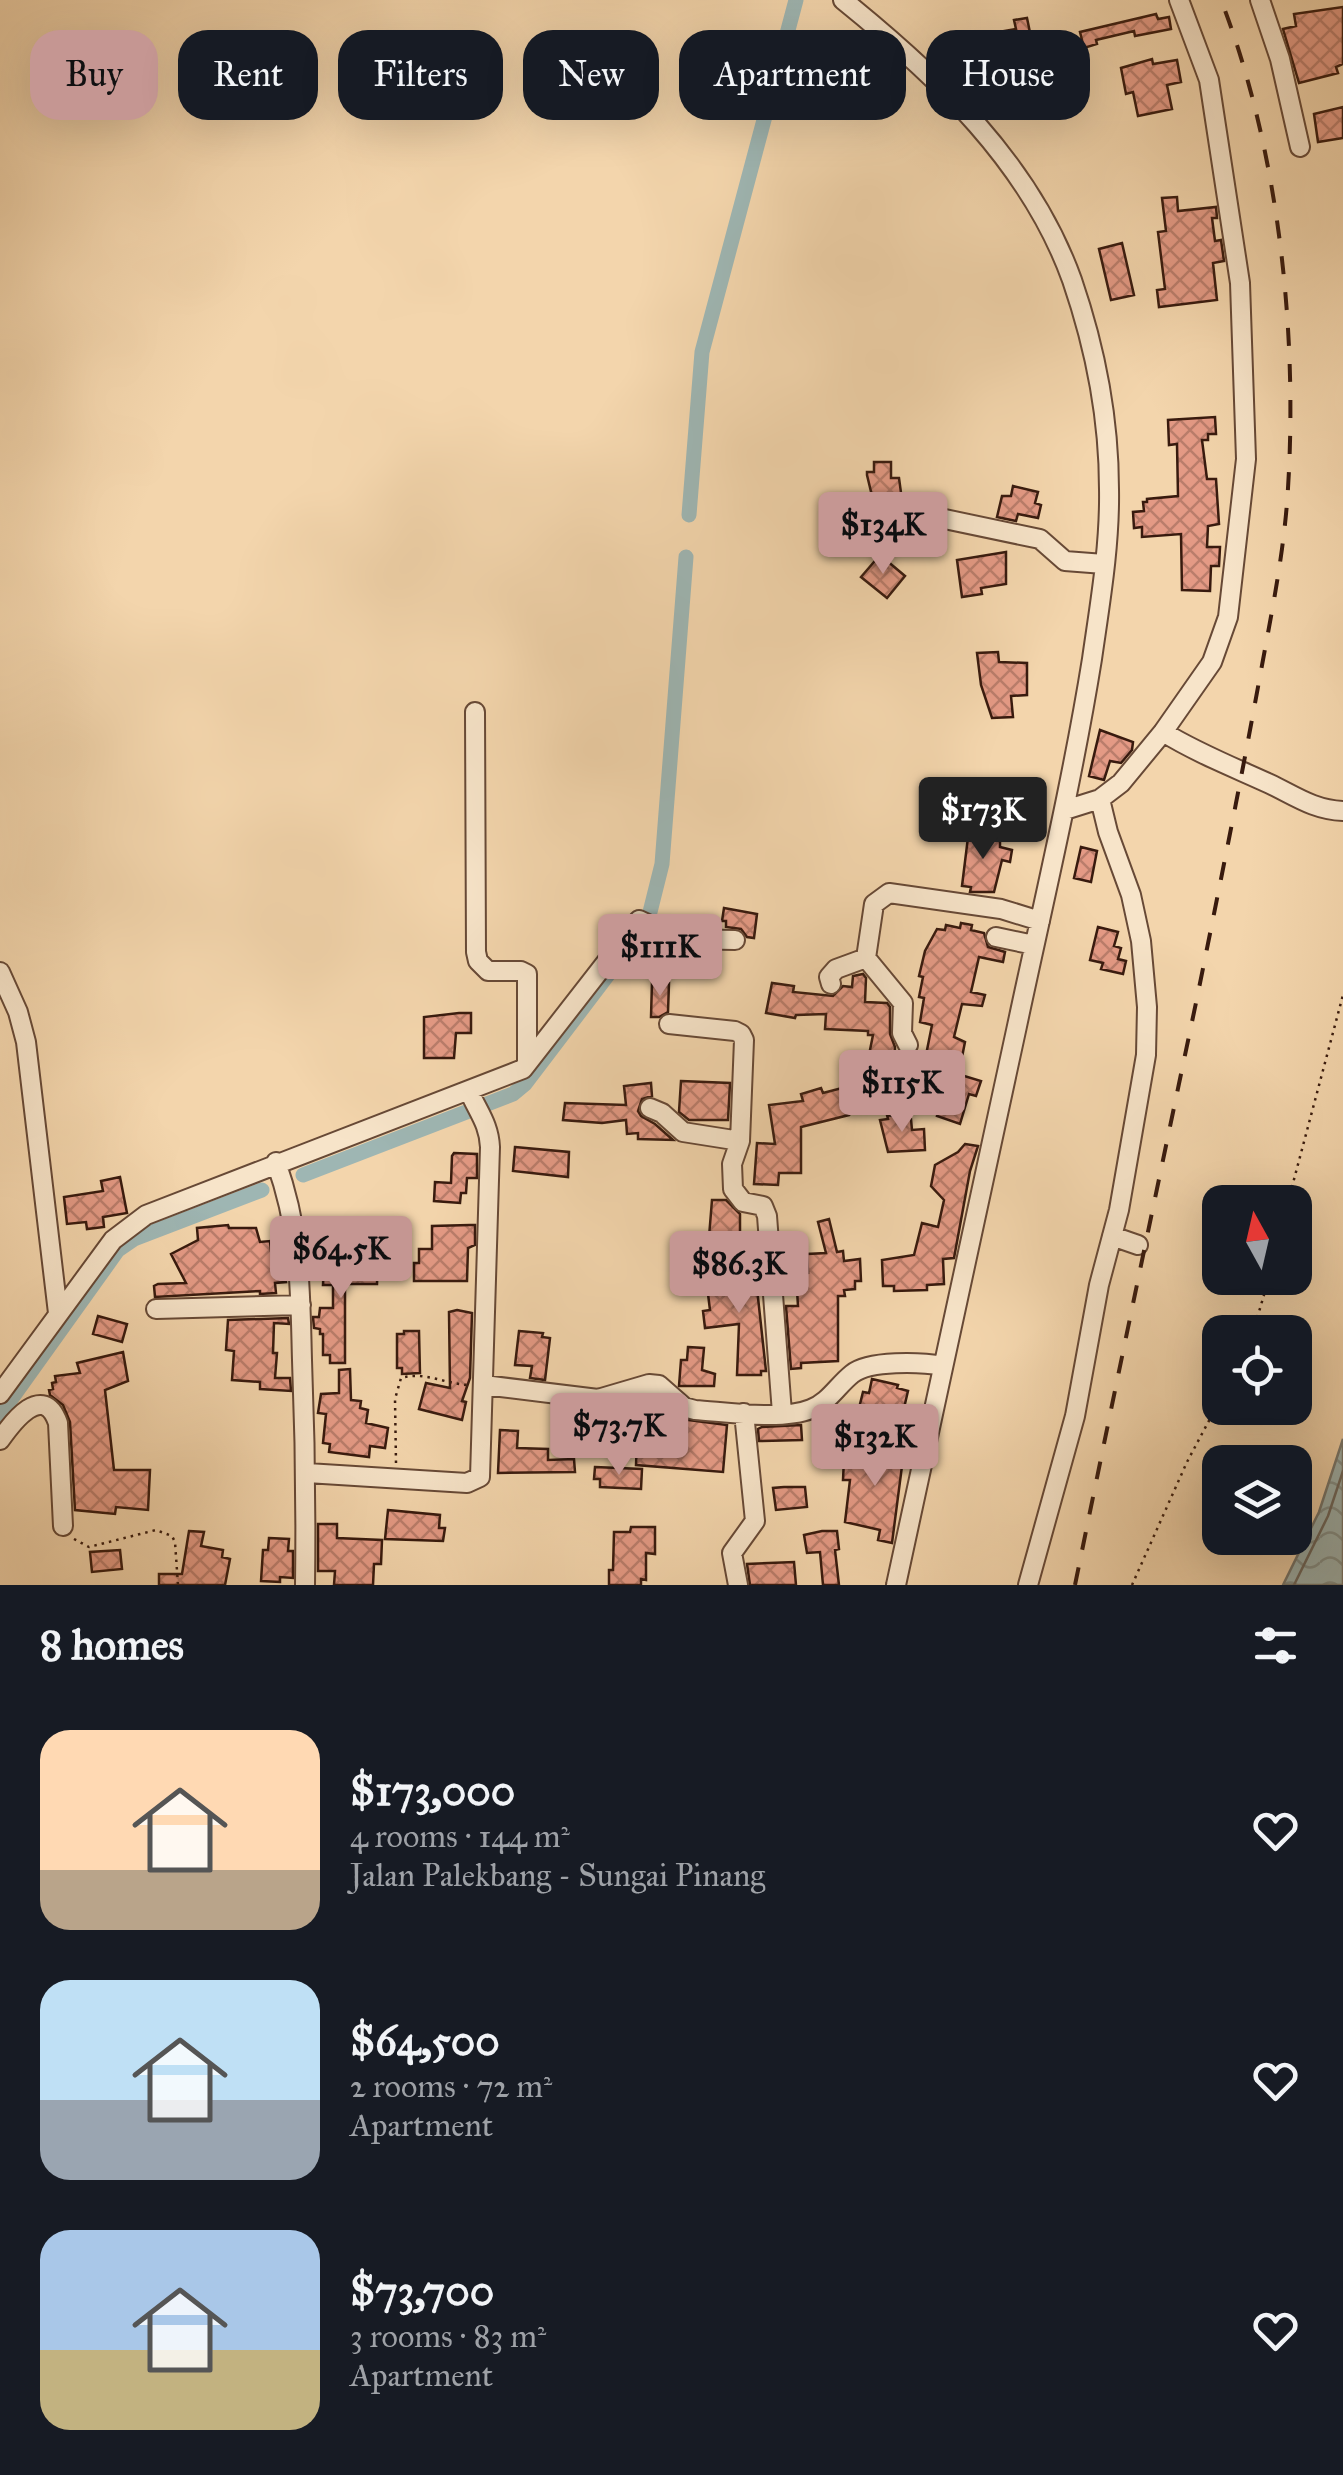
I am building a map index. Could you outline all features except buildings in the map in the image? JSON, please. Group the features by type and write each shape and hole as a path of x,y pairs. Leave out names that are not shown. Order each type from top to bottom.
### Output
{"street":[{"path":"843,0 962,104 1028,192 1052,234 1071,277 1093,352 1110,494 1086,694 1065,810 896,1585"},
{"path":"1065,810 1100,799 1121,783 1219,650 1228,617 1246,460 1240,283 1208,80 1179,0"},
{"path":"1260,0 1280,58 1300,146"},
{"path":"916,513 1040,539 1065,561 1104,564"},
{"path":"475,712 476,952 488,971 521,970 527,974 527,1064"},
{"path":"1162,732 1200,755 1316,808 1343,811"},
{"path":"1028,1585 1075,1416 1144,1067 1147,1008 1134,907 1100,799"},
{"path":"908,1046 902,1033 903,1003 866,958 874,904 889,893 1001,909 1040,920"},
{"path":"0,1394 113,1240 134,1221 472,1100 527,1064 646,924 679,939 735,940"},
{"path":"996,938 1034,945"},
{"path":"831,984 829,977 836,969 866,958"},
{"path":"0,972 26,1042 58,1313"},
{"path":"669,1024 735,1032 744,1040 740,1141 732,1164 734,1194 742,1202 762,1206 768,1216 782,1413"},
{"path":"307,1473 467,1483 480,1476 489,1128 472,1100"},
{"path":"650,1108 662,1112 683,1132 740,1141"},
{"path":"278,1168 292,1209 299,1261 307,1473 305,1585"},
{"path":"1112,1236 1138,1245"},
{"path":"156,1309 300,1305"},
{"path":"484,1385 598,1399 650,1384 659,1385 684,1407 695,1410 782,1413 808,1410 827,1400 859,1370 919,1362 943,1366"},
{"path":"0,1440 18,1414 32,1406 44,1406 54,1413 58,1422 62,1526"},
{"path":"738,1585 732,1560 734,1546 756,1521 744,1413"}],"path":[{"path":"1293,1185 1343,996"},
{"path":"396,1480 395,1399 401,1378 431,1377 445,1384 484,1385"},
{"path":"1132,1585 1207,1425"},
{"path":"62,1526 77,1542 90,1547 164,1531 175,1542 178,1585"}],"water":[{"path":"1343,1439 1343,1585 1283,1585 1298,1555 1312,1555 1312,1526"}],"waterway":[{"path":"689,515 702,352 796,0"},
{"path":"303,1175 513,1094 525,1084 642,930 662,864 686,557"},
{"path":"0,1415 118,1250 134,1239 262,1190"}],"railway":[{"path":"1075,1585 1236,804 1275,595 1287,503 1290,377 1281,248 1258,120 1221,0"}]}
